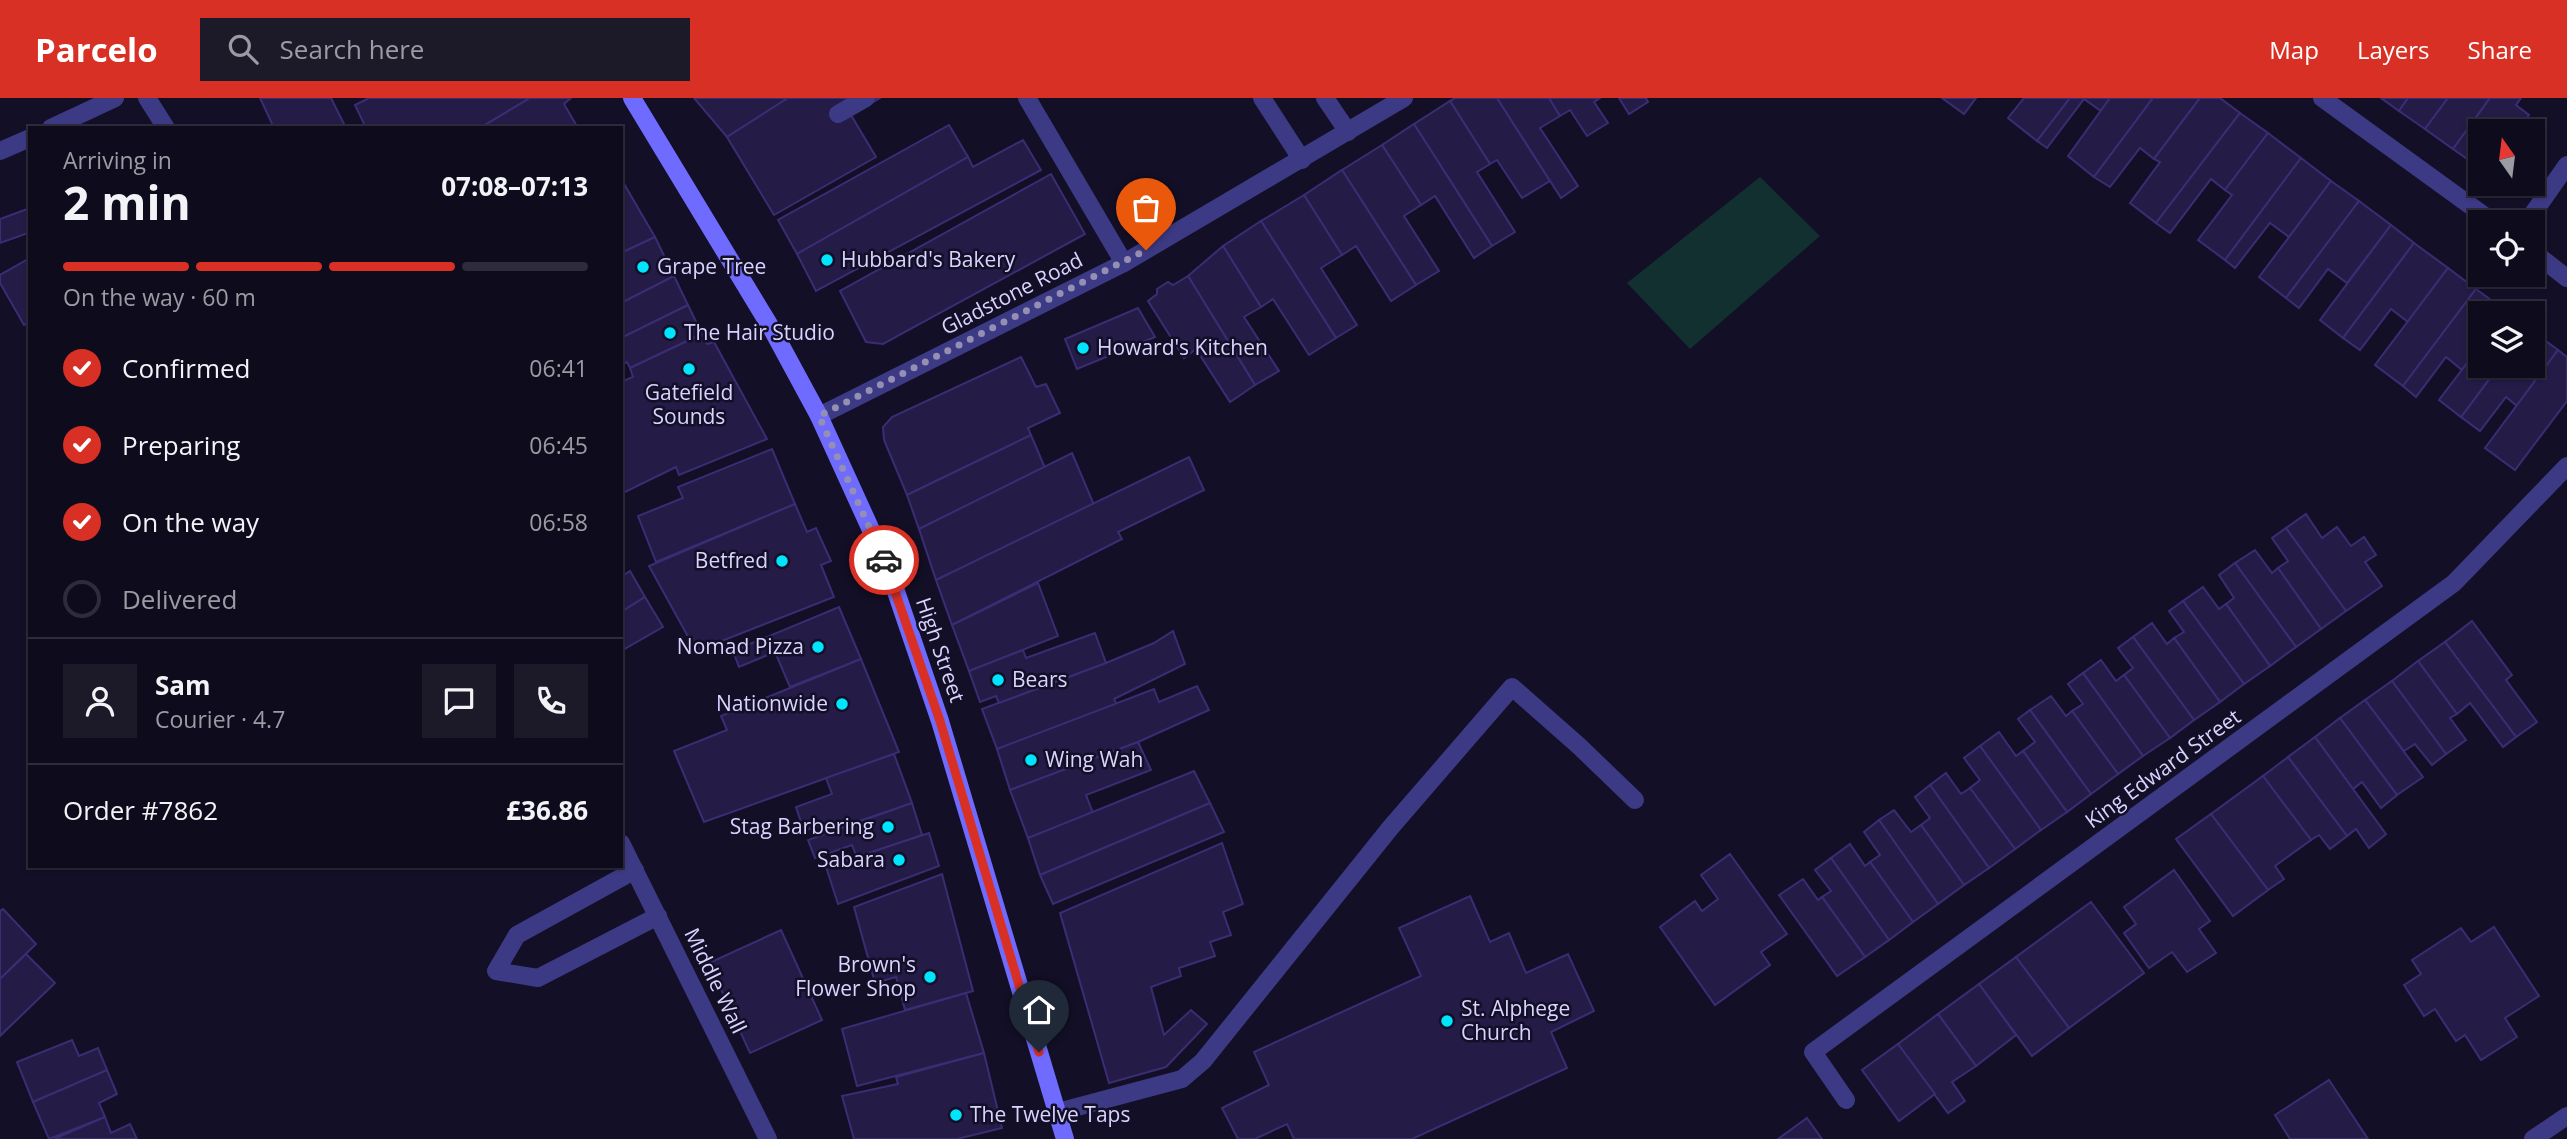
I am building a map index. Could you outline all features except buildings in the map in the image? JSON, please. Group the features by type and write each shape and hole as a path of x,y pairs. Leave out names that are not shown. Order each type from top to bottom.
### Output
{"main road":[{"name":"High Street","path":"632,98 773,331 819,416 887,565 936,708 1065,1139"}],"street":[{"path":"55,126 116,98"},
{"path":"147,98 165,126"},
{"path":"838,114 866,98"},
{"path":"1027,98 1124,263"},
{"path":"1262,98 1301,160"},
{"path":"1325,98 1348,132"},
{"name":"Gladstone Road","path":"819,416 1124,263 1404,98"},
{"path":"2322,98 2476,210"},
{"path":"0,152 28,139"},
{"path":"2535,210 2567,165"},
{"path":"2545,261 2567,278"},
{"name":"King Edward Street","path":"1846,1100 1813,1052 2454,583 2567,466"},
{"path":"1058,1112 1182,1079 1203,1061 1391,827 1513,687 1635,800"},
{"name":"Middle Wall","path":"623,847 768,1139"},
{"path":"635,870 517,935 496,971 538,978 658,916"},
{"path":"2533,1139 2567,1116"}],"green space":[{"path":"1760,177 1820,236 1690,349 1627,283"}],"way so far":[{"path":"884,560 819,416 1146,250"}],"place":[{"name":"Hubbard's Bakery","path":"827,260"},
{"name":"Grape Tree","path":"643,267"},
{"name":"The Hair Studio","path":"670,333"},
{"name":"Howard's Kitchen","path":"1083,348"},
{"name":"Gatefield Sounds","path":"689,369"},
{"name":"Betfred","path":"782,561"},
{"name":"Nomad Pizza","path":"818,647"},
{"name":"Bears","path":"998,680"},
{"name":"Nationwide","path":"842,704"},
{"name":"Wing Wah","path":"1031,760"},
{"name":"Stag Barbering","path":"888,827"},
{"name":"Sabara","path":"899,860"},
{"name":"Brown's Flower Shop","path":"930,977"},
{"name":"St. Alphege Church","path":"1447,1021"},
{"name":"The Twelve Taps","path":"956,1115"}],"route":[{"path":"884,560 940,721 1039,1052"}]}
